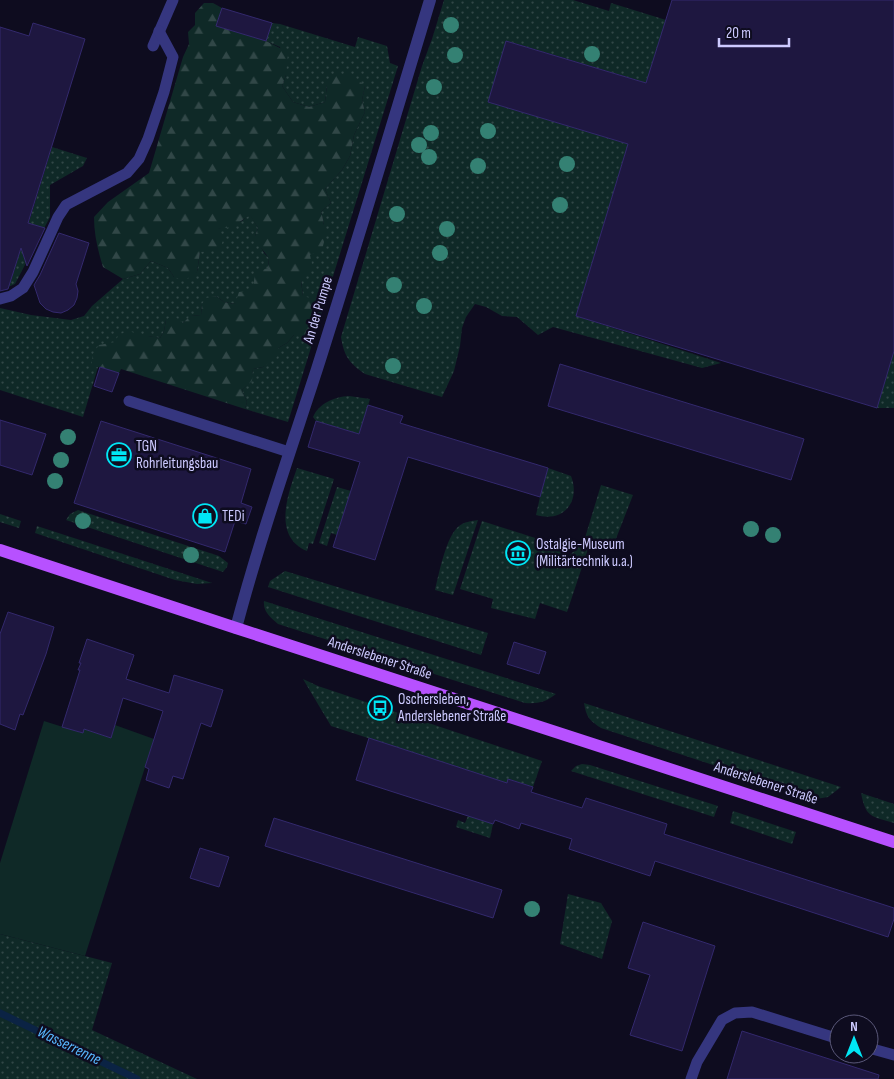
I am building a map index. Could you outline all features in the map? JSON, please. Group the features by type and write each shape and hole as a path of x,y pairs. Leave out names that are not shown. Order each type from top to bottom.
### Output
{"main road":[{"name":"Anderslebener Straße","path":"0,550 894,842"}],"street":[{"name":"An der Pumpe","path":"236,628 247,587 317,369 430,0"}],"lane":[{"path":"153,46 173,0"},
{"path":"0,299 11,296 23,288 33,272 66,205 127,173 139,159 164,92 173,57 159,31"},
{"path":"130,401 289,452"},
{"path":"691,1079 697,1062 722,1020 736,1012 752,1012 829,1036"},
{"path":"879,1051 894,1056"}],"green space":[{"path":"444,0 573,0 609,11 611,3 666,20 647,83 507,41 488,102 628,144 576,316 721,363 702,368 553,327 538,335 517,317 502,316 486,307 475,304 466,317 462,328 454,371 442,397 365,374 348,358 341,337 422,66"},
{"path":"204,3 213,3 222,8 217,26 266,41 288,52 286,75 282,86 293,102 309,107 325,102 327,85 333,76 352,75 365,86 362,100 365,112 354,135 350,156 342,170 325,189 331,203 321,212 324,231 322,250 310,255 313,269 301,281 303,296 318,300 318,319 307,335 294,335 287,343 278,348 277,357 263,367 253,369 252,381 242,390 247,402 245,409 121,369 119,373 92,367 92,355 99,345 115,342 118,336 128,330 140,335 160,338 164,331 166,320 173,315 183,323 190,316 201,315 202,304 206,298 216,296 224,302 235,304 239,292 253,290 255,272 268,268 269,258 255,242 258,228 250,215 232,227 218,229 223,240 220,250 200,252 197,272 184,281 174,277 168,268 151,261 140,274 123,279 103,267 98,249 94,217 108,202 149,173 183,57 189,44 188,32 195,25 195,13"},
{"path":"272,23 355,47 358,37 387,46 390,63 398,66 288,422 245,409 247,402 242,390 251,381 253,369 263,367 278,348 287,343 294,335 303,296 301,280 309,255 324,224 321,212 331,203 325,189 342,170 350,156 354,135 365,112 362,100 365,86 327,85 325,102 309,107 293,102 282,86 286,75 280,47 266,41"},
{"path":"52,147 87,158 83,166 50,185 50,217 15,284 6,288 0,281 10,284"},
{"path":"250,214 258,228 255,236 264,253 269,258 268,268 253,290 235,304 224,302 216,296 202,304 201,315 191,316 183,323 166,320 164,331 160,338 148,336 115,342 98,367 83,417 0,390 0,308 31,315 71,320 84,316 92,306 123,279 140,274 151,261 168,268 174,277 197,272 200,252 218,229 242,221"},
{"path":"894,351 894,408 877,408"},
{"path":"349,396 370,399 359,434 316,421 313,417 323,404"},
{"path":"297,468 334,479 313,544 309,543 307,551 296,544 289,535 286,525 287,502"},
{"path":"548,468 571,476 574,494 571,502 562,513 546,517 536,515"},
{"name":"Ostalgie-Museum (Militärtechnik u.a.)","path":"601,485 633,495 612,549 590,543 567,612 540,603 535,619 491,608 493,599 460,589 482,521 557,545 568,557 584,541"},
{"path":"337,487 351,491 337,535 331,533 327,546 319,543"},
{"path":"78,510 219,556 228,563 227,567 223,572 66,520 70,514"},
{"path":"0,514 21,521 19,528 0,522"},
{"path":"478,520 453,595 435,590 444,556 454,531 463,524"},
{"path":"37,526 212,583 197,584 175,580 35,533"},
{"path":"285,571 488,633 481,655 268,587 270,581"},
{"path":"264,601 556,694 542,702 525,703 278,624 266,611"},
{"path":"303,679 318,686 542,761 533,787 509,779 507,783 331,726"},
{"path":"584,703 841,787 828,797 816,799 601,728 589,718"},
{"path":"44,721 82,733 84,729 111,738 115,725 154,739 85,956 0,934 0,863"},
{"path":"582,764 718,806 714,817 571,771 576,766"},
{"path":"861,793 894,804 894,823 871,815 865,807"},
{"path":"733,811 796,832 792,844 730,823"},
{"path":"468,816 493,824 490,838 456,827 458,820 465,823"},
{"path":"568,894 601,903 612,921 602,959 560,944"},
{"path":"0,934 112,963 92,1030 197,1079 0,1079"}],"building":[{"path":"672,0 894,0 894,351 877,408 576,316 628,144 488,102 506,41 646,83"},
{"path":"222,8 272,23 266,41 216,26"},
{"path":"33,23 85,39 28,223 45,228 27,266 21,248 8,289 0,291 0,27 29,36"},
{"path":"59,233 89,243 76,284 77,298 74,305 61,313 46,309 40,303 34,285"},
{"path":"560,364 804,439 791,480 548,406"},
{"path":"100,367 119,373 112,392 94,386"},
{"path":"368,405 403,416 400,423 548,468 540,497 408,457 375,560 333,547 360,462 308,447 316,421 359,434"},
{"path":"0,420 46,434 32,475 0,465"},
{"path":"101,421 251,469 241,503 252,507 246,524 235,521 225,552 74,503"},
{"path":"8,612 54,627 23,715 20,714 15,730 0,724 0,634"},
{"path":"87,639 134,655 126,679 169,693 174,675 223,690 211,727 201,723 183,779 173,776 169,788 146,780 149,769 145,767 163,711 123,698 111,738 84,729 83,733 62,727 80,670 78,670 81,663 79,663"},
{"path":"514,642 546,652 539,674 507,664"},
{"path":"369,738 507,783 508,779 533,787 531,792 582,808 586,798 667,824 664,834 894,908 894,919 888,937 655,861 650,876 569,849 572,839 521,823 519,829 495,820 493,824 356,780"},
{"path":"274,818 502,890 493,918 265,846"},
{"path":"200,848 229,857 219,887 190,878"},
{"path":"643,922 715,946 682,1051 630,1035 650,975 628,968"},
{"path":"742,1031 829,1059 829,1064 845,1064 879,1075 878,1079 727,1079"}],"waterway":[{"name":"Wasserrenne","path":"0,1013 137,1079"}],"place":[{"name":"TGN Rohrleitungsbau","path":"119,455"},
{"name":"TEDi","path":"205,516"},
{"name":"Ostalgie-Museum (Militärtechnik u.a.)","path":"518,553"},
{"name":"Oschersleben, Anderslebener Straße","path":"380,708"}]}
